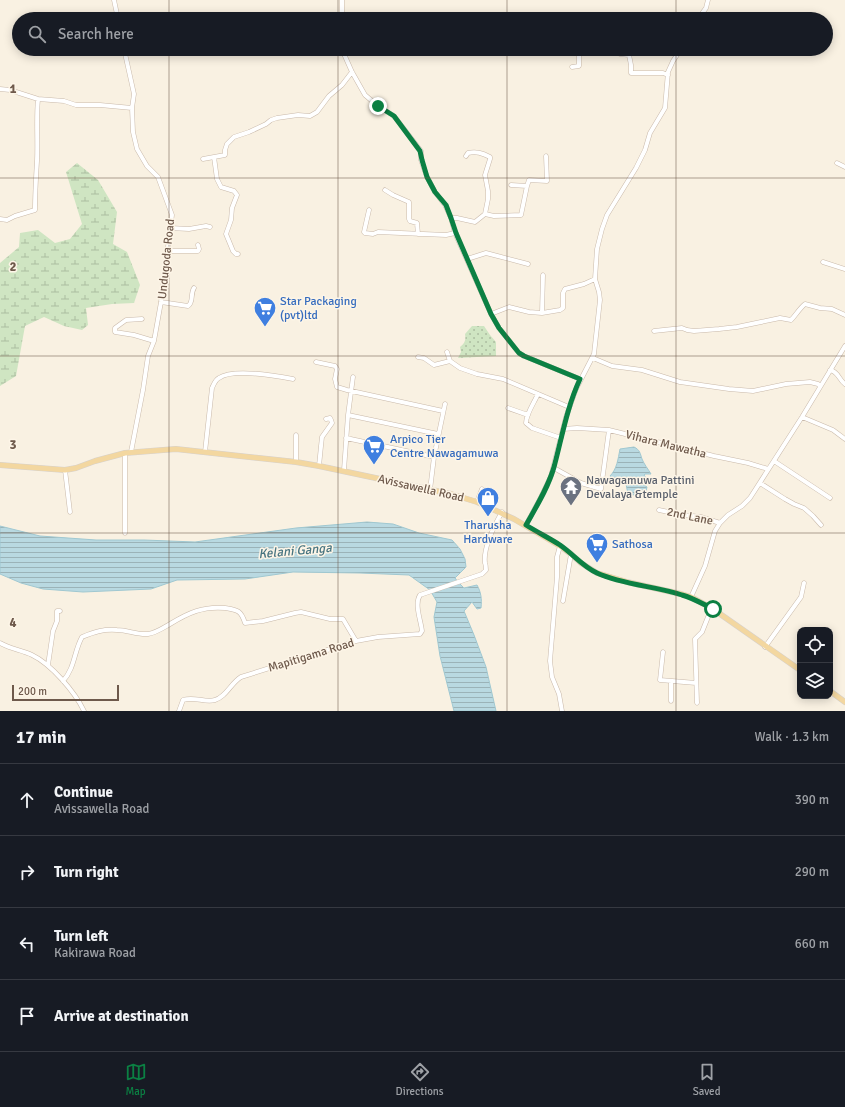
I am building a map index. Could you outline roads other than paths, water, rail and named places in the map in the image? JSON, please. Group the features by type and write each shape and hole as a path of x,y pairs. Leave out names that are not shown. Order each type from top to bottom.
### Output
{"main road":[{"name":"Avissawella Road","path":"0,465 65,470 125,453 176,449 296,462 344,470 451,494 502,512 560,546 572,554 581,563 597,573 627,582 691,597 713,609 797,668"},
{"path":"833,693 845,702"}],"street":[{"path":"114,0 117,12"},
{"path":"342,0 342,12"},
{"path":"703,12 708,0"},
{"name":"Undugoda Road","path":"126,56 134,94 132,108 133,132 137,149 147,166 158,177 172,215 161,302 154,341 148,356 131,452"},
{"path":"345,56 365,95 378,106 394,116 420,151 427,177 435,192 446,205 467,259 491,314 499,328 519,353 580,379"},
{"path":"572,67 579,66 579,56"},
{"path":"629,56 631,73 663,73 668,75"},
{"path":"526,525 544,492 554,468 569,408 580,379 594,354 600,300 595,279 597,249 602,229 607,216 636,168 645,150 650,133 665,108 668,72 677,56"},
{"path":"203,159 225,156 227,144 234,137 254,130 271,120 298,115 310,116 317,112 329,96 342,85 352,72"},
{"path":"0,89 10,90 38,99 64,101 76,105 100,105 132,108"},
{"path":"0,218 7,220 34,210 37,161 38,99"},
{"path":"451,218 475,222 484,214 488,199 485,175 490,157 480,152 468,152 466,156"},
{"path":"484,214 494,216 521,215 529,180 547,181 546,156"},
{"path":"214,157 217,179 221,186 234,191 237,195 232,208 231,220 226,234 233,251 238,254"},
{"path":"837,163 845,167"},
{"path":"511,185 527,186"},
{"path":"385,190 393,196 409,202 409,219 410,221 417,223 418,234"},
{"path":"369,210 365,233 373,234 378,232 446,235 456,233"},
{"path":"170,228 189,229 206,226 210,227"},
{"path":"167,251 198,251 198,245"},
{"path":"467,259 486,253 528,264"},
{"path":"823,262 845,269"},
{"path":"542,312 543,275"},
{"path":"491,314 509,307 529,312 560,310 563,308 563,293 565,289 584,284 595,279"},
{"path":"161,302 188,306 192,299 192,291 194,288"},
{"path":"654,331 682,328 694,331 720,329 780,318 791,320 805,304 820,308 832,309 845,315"},
{"path":"142,319 126,320 115,328 116,332 134,335 154,341"},
{"path":"691,597 706,566 715,531 728,515 742,506 750,498 845,346"},
{"path":"447,352 450,361 460,368 477,374 503,379 569,408"},
{"path":"418,357 424,358 434,365 450,361"},
{"path":"592,358 612,366 642,370 680,382 729,389 753,391 786,384 810,382 820,386"},
{"path":"316,362 335,366 337,369 337,387 443,411"},
{"path":"830,370 835,371 845,384"},
{"path":"205,452 212,388 219,378 224,375 241,373 293,379"},
{"path":"344,470 352,377"},
{"path":"538,394 528,415 526,423 532,428 561,438"},
{"path":"430,490 438,434 445,404"},
{"path":"508,408 528,415"},
{"path":"348,415 438,434"},
{"path":"802,417 833,430 845,439"},
{"path":"319,466 322,437 332,423 330,418 326,419"},
{"path":"324,426 324,434"},
{"name":"Vihara Mawatha","path":"563,429 577,428 609,430 768,469"},
{"path":"554,468 581,482 601,489 609,430"},
{"path":"296,435 296,462"},
{"path":"346,438 434,457"},
{"path":"125,453 125,534"},
{"path":"774,461 830,498"},
{"path":"65,470 70,512"},
{"path":"760,483 794,504 804,508 821,525"},
{"path":"477,502 482,489"},
{"name":"2nd Lane","path":"659,510 701,517 720,523"},
{"name":"Mapitigama Road","path":"179,711 183,700 188,698 214,700 223,695 236,680 241,677 356,641 378,637 420,634 422,631 417,602 420,595 482,574 486,570 485,562 487,545 490,535 502,512"},
{"path":"560,546 557,557 557,578 550,661 552,677 559,694 562,711"},
{"path":"563,601 572,554"},
{"path":"765,646 801,597 804,583"},
{"path":"63,681 75,661 79,642 82,637 97,631 118,630 149,634 200,609 218,608 236,610 242,615 245,623 263,621 301,612 342,619 356,641"},
{"path":"697,703 696,639 702,632 713,609"},
{"path":"48,665 53,631 57,621 57,611 60,611"},
{"path":"0,643 39,658 48,665 78,700 84,711"},
{"path":"663,652 660,680 696,683"},
{"path":"671,681 671,701"}],"water":[{"path":"634,447 640,452 643,461 651,474 644,475 646,478 643,481 643,484 647,487 645,495 644,494 641,496 628,494 626,484 621,478 613,478 610,476 616,467 620,449"},
{"name":"Kelani Ganga","path":"367,522 393,524 419,533 452,540 460,549 465,559 466,567 455,578 464,588 477,585 480,593 481,608 477,609 472,602 464,611 486,667 496,711 454,711 440,656 434,617 437,602 430,590 409,575 293,572 245,579 177,580 151,589 83,592 43,589 21,583 0,574 0,526 40,536 96,540 195,542 296,528"}],"place":[{"name":"Star Packaging (pvt)ltd","path":"265,328"},
{"name":"Arpico Tier Centre Nawagamuwa","path":"374,466"},
{"name":"Nawagamuwa Pattini Devalaya &temple","path":"571,506"},
{"name":"Tharusha Hardware","path":"488,518"},
{"name":"Sathosa","path":"597,564"}]}
